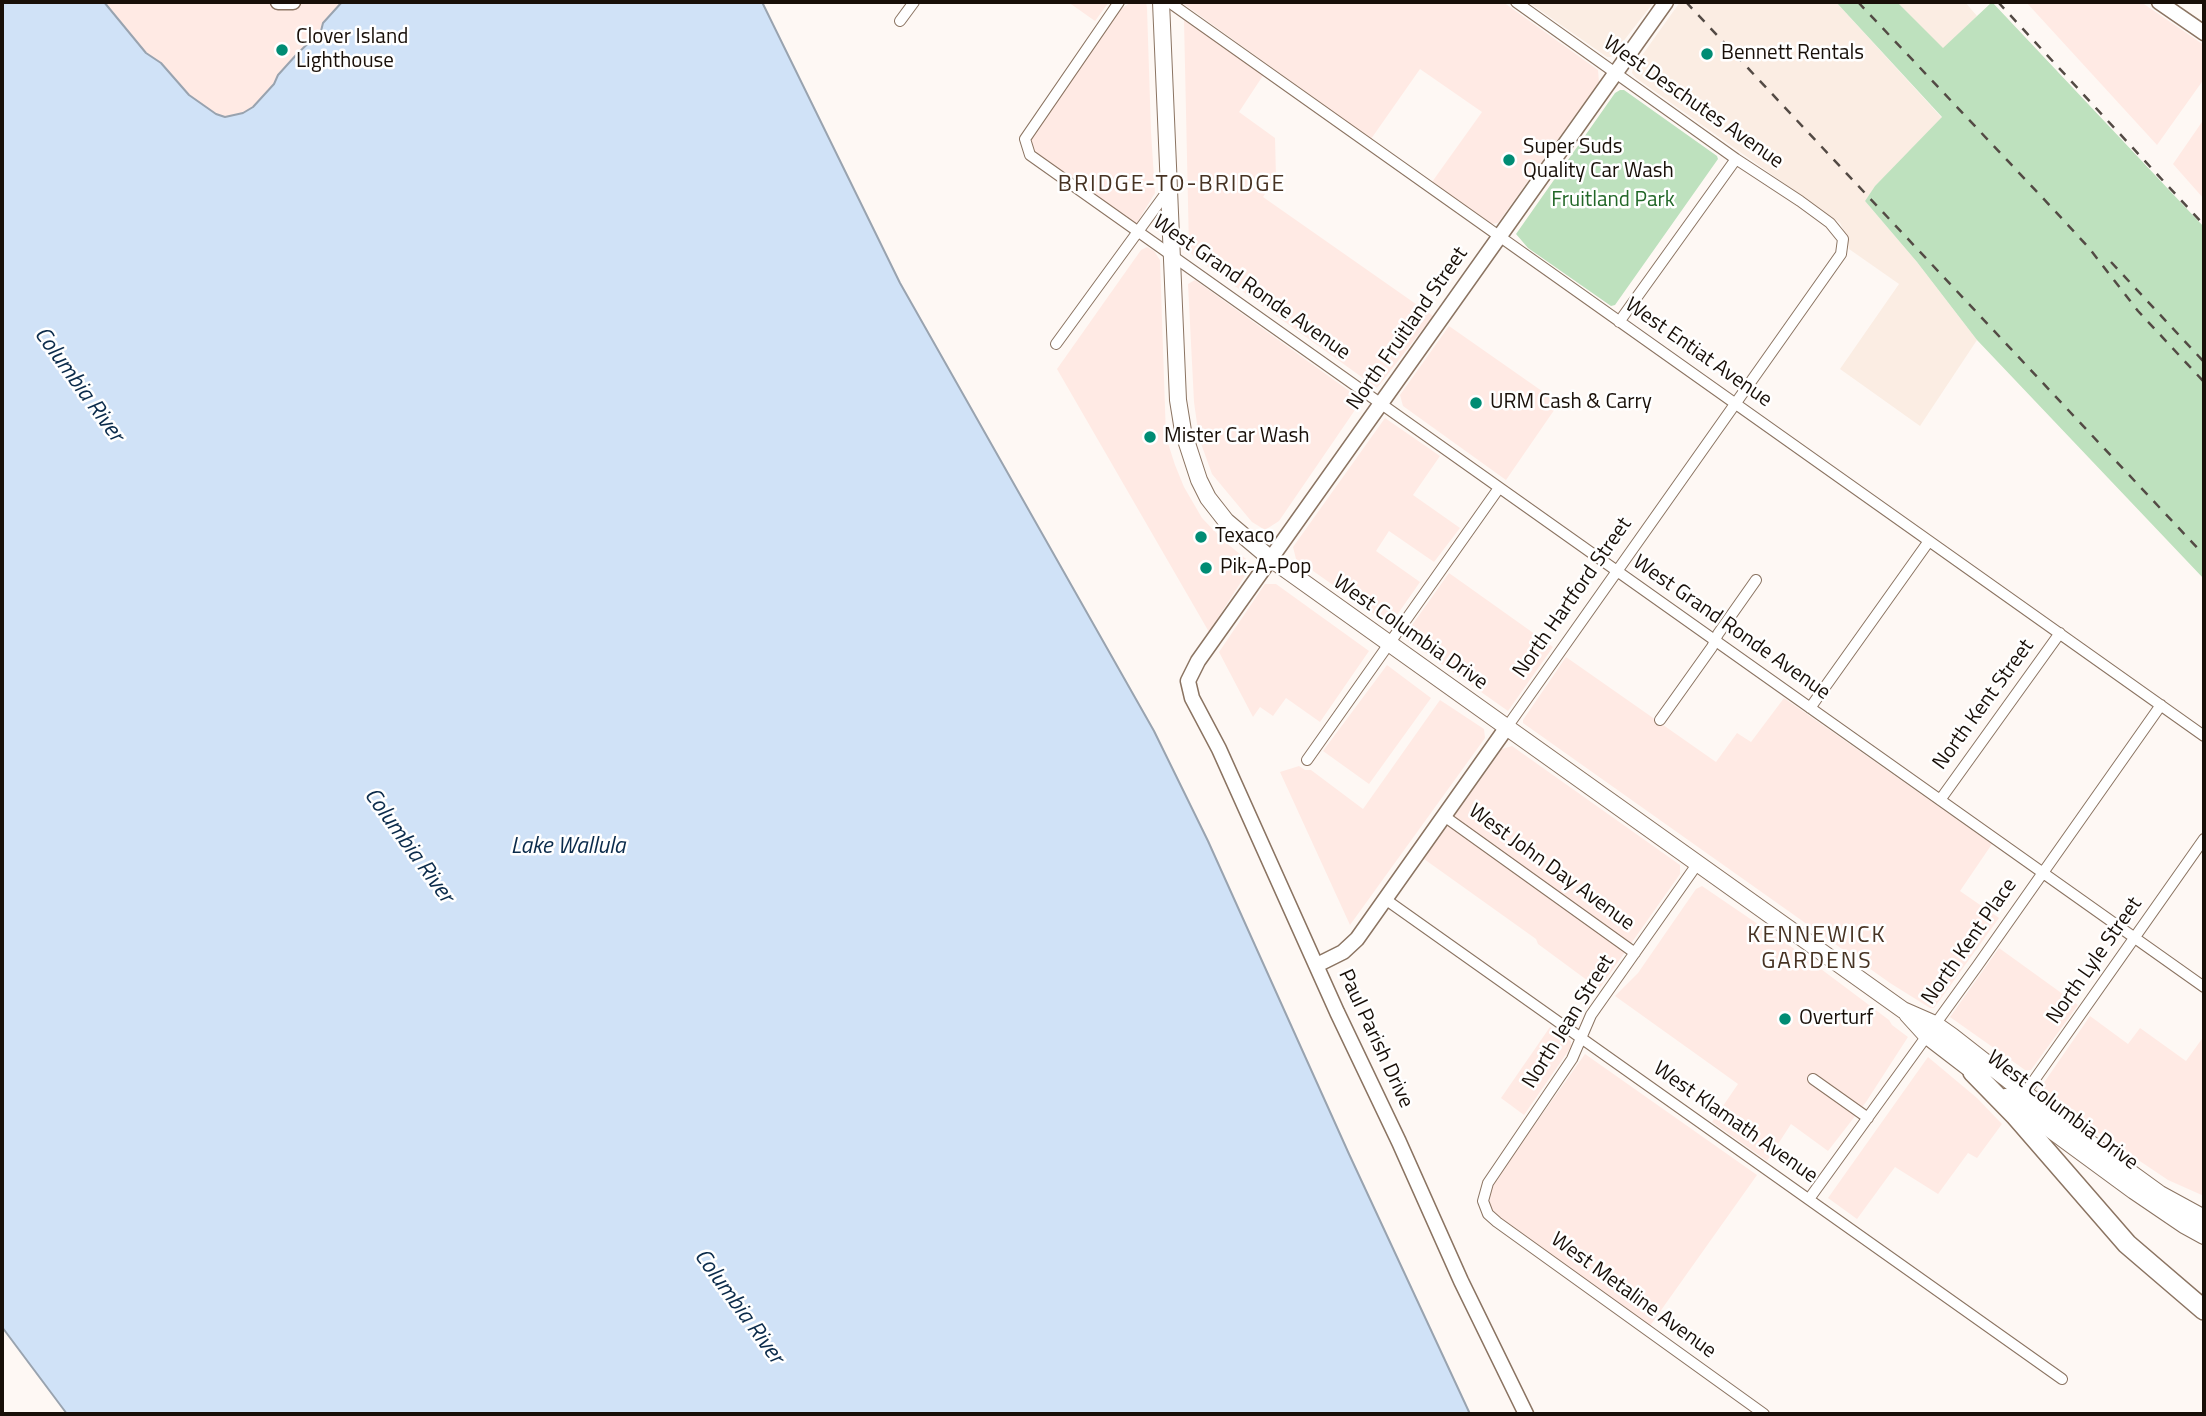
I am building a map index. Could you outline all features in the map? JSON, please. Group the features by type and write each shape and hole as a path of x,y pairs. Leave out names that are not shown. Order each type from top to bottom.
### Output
{"highway":[{"path":"1973,1072 2028,1129 2127,1244 2204,1310"}],"main road":[{"name":"West Columbia Drive","path":"1161,2 1178,400 1189,455 1215,508 1234,529 1270,559 1931,1030 2154,1205 2204,1236"},
{"name":"West Columbia Drive","path":"1931,1030 1973,1072 2021,1099 2160,1194 2204,1218"}],"street":[{"path":"278,2 293,2"},
{"path":"900,21 914,2"},
{"name":"West Grand Ronde Avenue","path":"1119,2 1025,139 1030,155 2204,987"},
{"name":"West Entiat Avenue","path":"1169,2 2204,736"},
{"name":"West Deschutes Avenue","path":"1516,2 1820,216 1838,230 1843,239"},
{"name":"North Fruitland Street","path":"1188,681 1193,667 1666,2"},
{"path":"2160,2 2204,33"},
{"path":"1619,322 1736,159"},
{"path":"1056,344 1169,189"},
{"name":"North Hartford Street","path":"1317,965 1343,952 1353,943 1841,254 1843,239"},
{"path":"1307,760 1499,488"},
{"path":"1810,708 1929,541"},
{"path":"1660,720 1756,580"},
{"name":"North Kent Street","path":"1940,800 2060,633"},
{"name":"Paul Parish Drive","path":"1188,681 1192,698 1224,762 1461,1282 1526,1414"},
{"name":"North Kent Place","path":"1809,1199 2161,705"},
{"name":"West John Day Avenue","path":"1444,816 1635,953"},
{"name":"North Lyle Street","path":"2021,1099 2204,839"},
{"name":"North Jean Street","path":"1483,1205 1484,1191 1488,1183 1572,1059 1591,1014 1698,863"},
{"name":"West Klamath Avenue","path":"1385,898 2062,1379"},
{"path":"1813,1079 1868,1118"},
{"name":"West Metaline Avenue","path":"1483,1205 1497,1222 1764,1414"}],"shaded area":[{"path":"105,2 342,2 324,23 321,31 297,54 253,107 243,113 225,117 216,114 189,95 170,73 146,53"},
{"path":"1068,2 1109,2 1095,21"},
{"path":"1131,2 1146,2 1147,8 1155,193 1135,226 1022,147 1121,9"},
{"path":"1181,2 1503,2 1598,70 1599,82 1498,223 1492,224 1432,182 1482,112 1420,69 1371,139"},
{"path":"1528,2 1654,2 1611,57 1607,57"},
{"path":"1680,2 1836,2 1942,118 1875,186 1865,201 1917,262 1977,340 1920,426 1840,369 1899,284 1849,249 1840,223 1632,73"},
{"path":"1897,2 1965,2 1977,16 1943,49"},
{"path":"2026,2 2141,2 2204,45 2204,79 2157,145"},
{"path":"1184,20 1264,74 1239,112 1275,138 1276,177 1263,197 1433,316 1377,388 1193,256 1189,249"},
{"path":"2204,119 2204,199 2173,164"},
{"path":"1147,247 1154,251 1160,260 1166,437 1184,487 1202,518 1246,559 1248,571 1209,632 1057,369 1141,250"},
{"path":"1195,280 1359,398 1357,407 1279,521 1265,530 1252,522 1212,474 1199,438 1194,402 1188,284"},
{"path":"1449,326 1559,403 1506,480 1403,406 1400,395"},
{"path":"1385,418 1440,456 1413,495 1460,528 1434,562 1389,531 1376,551 1420,582 1390,625 1296,559 1293,547"},
{"path":"1449,573 1553,647 1508,711 1406,639 1405,635"},
{"path":"1265,584 1276,584 1369,651 1320,722 1286,698 1273,716 1260,707 1253,717 1219,652"},
{"path":"1566,657 1716,762 1737,733 1751,742 1784,698 1992,844 1960,891 1999,918 1934,1008 1890,983 1523,723"},
{"path":"1387,665 1431,698 1369,784 1323,751"},
{"path":"1440,700 1484,729 1485,738 1350,925 1280,772 1299,766 1311,770 1363,809"},
{"path":"1512,746 1680,865 1680,874 1599,989 1538,944 1536,939 1424,859 1502,749"},
{"path":"1702,886 1793,948 1908,1037 1866,1102 1828,1151 1791,1124 1767,1161 1712,1122 1738,1084 1615,996 1638,973 1696,889"},
{"path":"1999,948 2078,1005 2031,1070 2025,1070 1950,1017"},
{"path":"2090,1016 2128,1044 2140,1028 2186,1061 2204,1036 2204,1196 2168,1180 2104,1137 2046,1093 2043,1084"},
{"path":"1550,1027 1571,1041 1571,1047 1524,1115 1501,1098"},
{"path":"1585,1054 1757,1175 1647,1330 1498,1220 1487,1203 1491,1186"},
{"path":"1928,1057 1977,1098 2002,1124 1977,1158 1968,1153 1938,1194 1895,1167 1857,1219 1828,1198"}],"green space":[{"path":"1836,2 1897,2 1943,48 1992,2 2204,227 2204,579 1977,340 1917,262 1865,201 1875,186 1942,117"},
{"name":"Fruitland Park","path":"1624,90 1718,159 1615,305 1611,306 1528,248 1516,234 1615,93"}],"water":[{"name":"Lake Wallula","path":"2,2 104,2 146,53 161,63 189,95 216,114 225,117 243,113 253,107 274,84 278,75 321,31 323,23 342,2 762,2 900,283 1154,731 1208,841 1470,1414 67,1414 2,1327"}],"railway":[{"path":"1686,2 2204,555"},
{"path":"1858,2 2089,248 2138,311 2204,382"},
{"path":"1998,2 2204,225"},
{"path":"2111,262 2204,362"}],"place":[{"name":"Clover Island Lighthouse","path":"282,50"},
{"name":"Bennett Rentals","path":"1707,54"},
{"name":"Super Suds Quality Car Wash","path":"1509,160"},
{"name":"URM Cash & Carry","path":"1476,403"},
{"name":"Mister Car Wash","path":"1150,437"},
{"name":"Texaco","path":"1201,537"},
{"name":"Pik-A-Pop","path":"1206,568"},
{"name":"Overturf","path":"1785,1019"}],"district":[{"name":"BRIDGE-TO-BRIDGE","path":"1172,185"},
{"name":"KENNEWICK GARDENS","path":"1817,949"}],"water label":[{"name":"Columbia River","path":"78,385"},
{"name":"Columbia River","path":"408,846"},
{"name":"Columbia River","path":"738,1307"}]}
